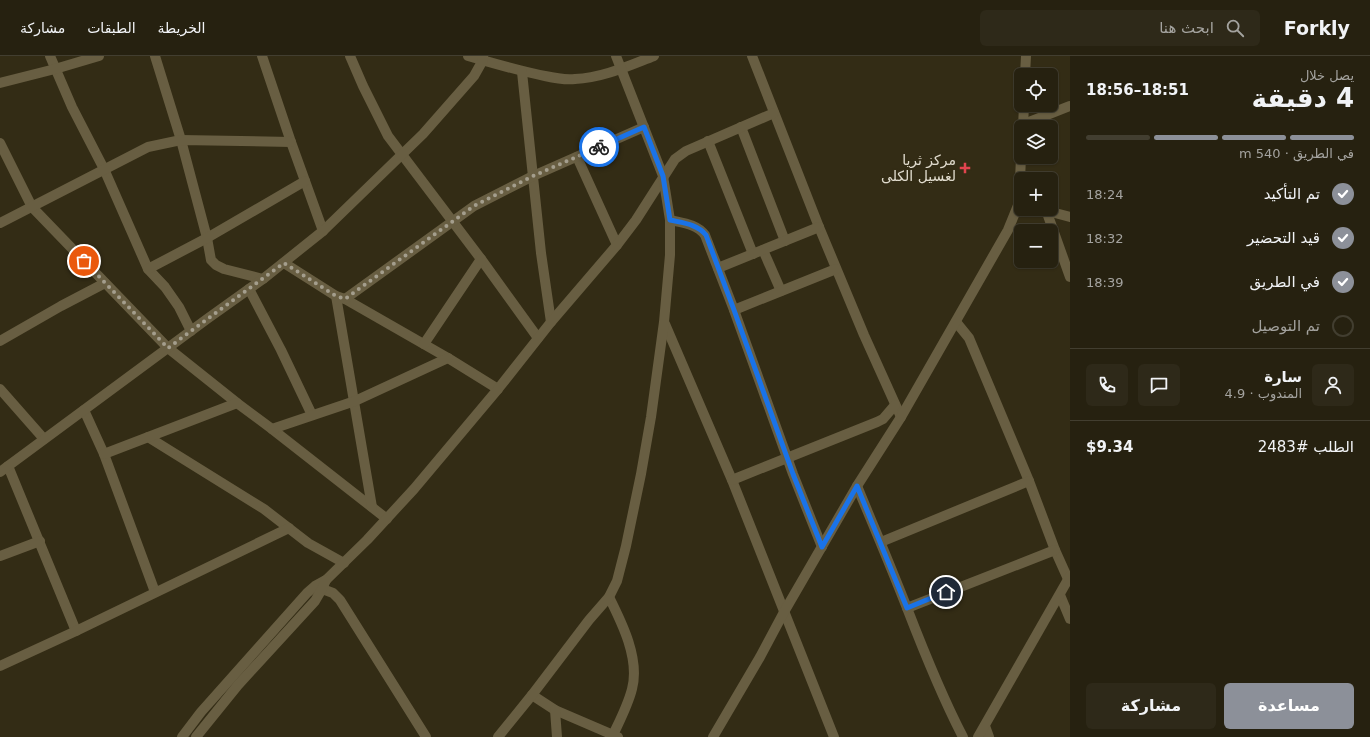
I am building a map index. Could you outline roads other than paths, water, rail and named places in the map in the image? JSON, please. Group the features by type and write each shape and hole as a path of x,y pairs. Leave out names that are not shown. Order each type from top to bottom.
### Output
{"street":[{"path":"50,56 72,107 104,169 148,269 165,287 179,307 191,331"},
{"path":"0,83 99,56"},
{"path":"155,56 181,140 207,238 211,260 216,265 224,269 263,279"},
{"path":"262,56 291,142 324,231"},
{"path":"350,56 388,136 481,259 538,338"},
{"path":"468,56 483,58 522,72 557,78 574,79 594,77 621,69 654,56"},
{"path":"498,737 532,695 566,649 609,597 617,581 621,567 641,474 660,363 670,255 670,220 663,176 616,56"},
{"path":"752,56 836,269 901,417"},
{"path":"1025,68 1026,56"},
{"path":"0,472 263,279 324,231 423,134 474,76 483,58"},
{"path":"522,72 541,253 551,322"},
{"path":"1036,120 1070,106"},
{"path":"182,737 201,712 307,593 321,585 368,540 387,519 498,389 551,322 617,245 646,204 663,176 679,155 774,113"},
{"path":"341,297 474,206 533,176 644,127"},
{"path":"741,127 785,241"},
{"path":"0,224 148,147 181,140 291,142"},
{"path":"708,141 753,254"},
{"path":"0,143 32,207 168,348 387,519"},
{"path":"577,157 617,245"},
{"path":"148,269 207,238 305,181"},
{"path":"1058,214 1070,217"},
{"path":"713,737 857,486 901,417 956,322 1008,230 1014,216"},
{"path":"1045,216 1070,277"},
{"path":"670,220 695,226 701,229 706,235 822,547"},
{"path":"718,268 819,227"},
{"path":"763,250 781,291"},
{"path":"424,344 481,259"},
{"path":"284,263 448,358 498,389"},
{"path":"734,310 836,269"},
{"path":"0,341 54,309 105,283"},
{"path":"248,289 281,350 312,415"},
{"path":"341,297 355,401 372,507"},
{"path":"664,322 732,480 834,737"},
{"path":"956,322 969,338 1029,481 1055,550 1069,578 978,737"},
{"path":"272,428 355,401 448,358"},
{"path":"0,389 44,439"},
{"path":"104,454 238,404"},
{"path":"732,480 877,422 883,419 895,405"},
{"path":"84,410 104,454 155,592"},
{"path":"148,437 264,510 308,542 344,563"},
{"path":"8,466 40,540 76,631"},
{"path":"881,542 1029,481"},
{"path":"857,486 881,542 932,673 963,737"},
{"path":"0,666 289,528"},
{"path":"0,556 40,540"},
{"path":"907,608 1055,550"},
{"path":"196,737 238,685 314,601 321,585"},
{"path":"321,585 340,600 426,737"},
{"path":"1060,595 1070,619"},
{"path":"532,695 555,710 615,736 633,687 633,665 629,643 609,597"},
{"path":"555,710 557,737"},
{"path":"984,726 989,737"}],"place":[{"name":"مركز ثريا لغسيل الكلى","path":"965,168"}]}
